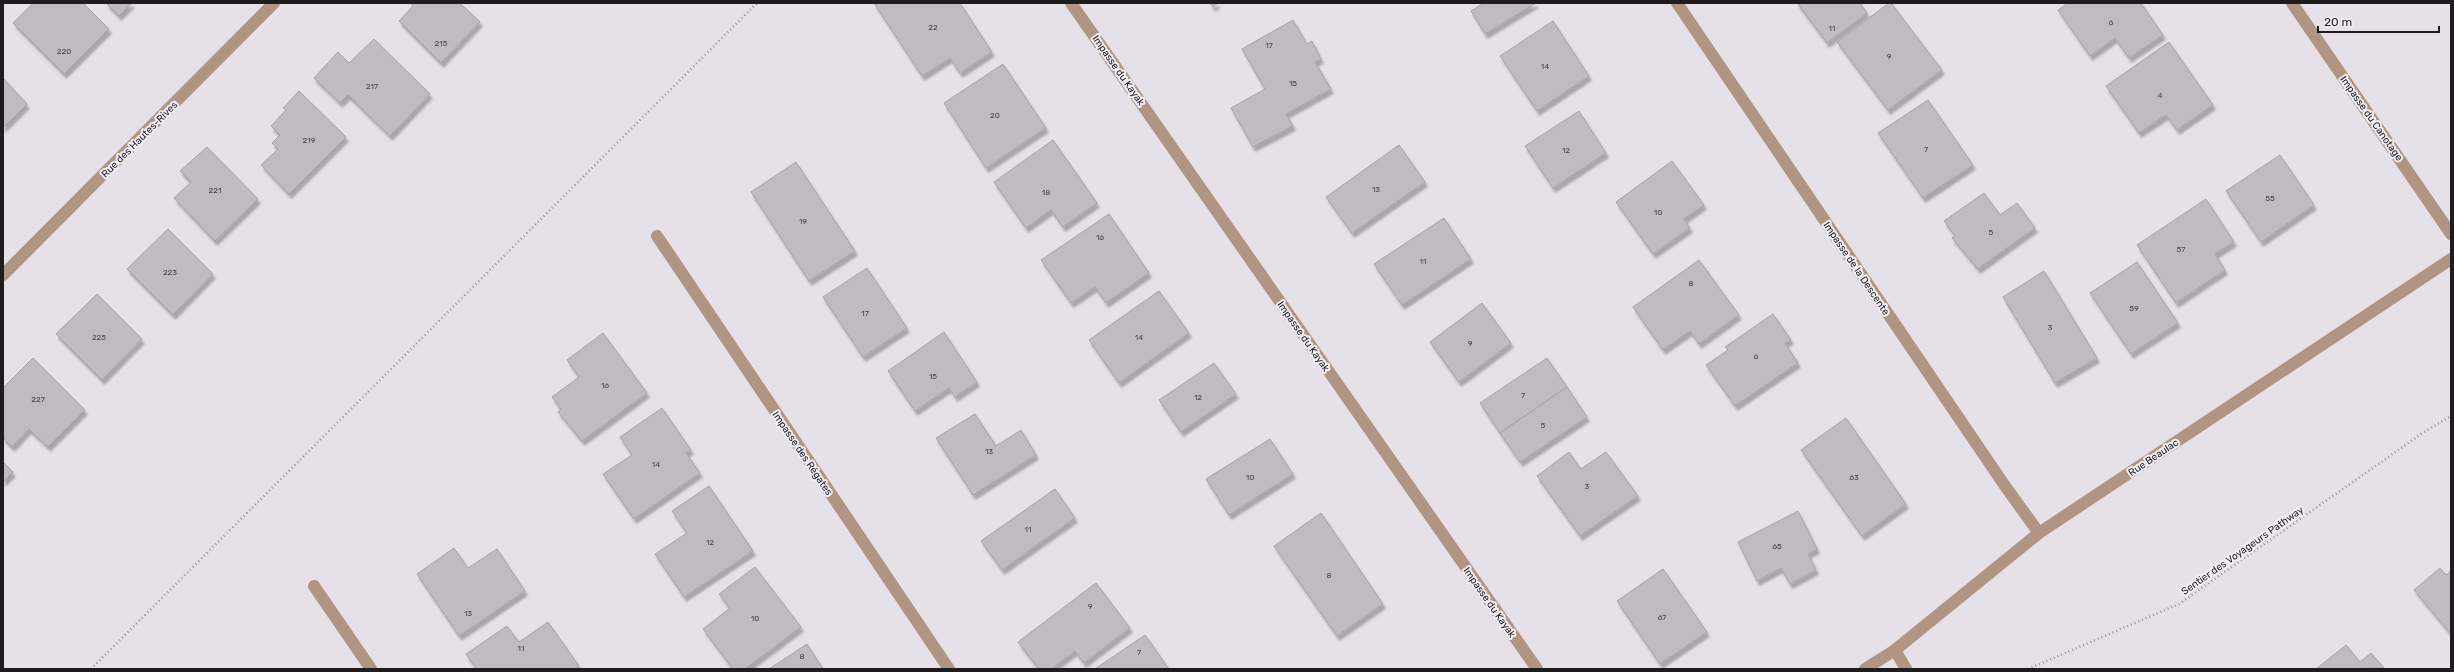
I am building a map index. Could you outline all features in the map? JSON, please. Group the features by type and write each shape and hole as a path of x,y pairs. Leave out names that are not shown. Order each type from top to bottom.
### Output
{"street":[{"name":"Rue des Hautes-Rives","path":"3,275 274,3"},
{"name":"Impasse du Kayak","path":"1072,3 1537,669"},
{"name":"Impasse de la Descente","path":"1677,3 2005,486 2039,532"},
{"name":"Impasse du Canotage","path":"2292,3 2451,234"},
{"name":"Impasse des Régates","path":"657,236 949,669"},
{"name":"Rue Beaulac","path":"1865,669 1895,650 2039,532 2451,259"},
{"path":"314,586 371,669"},
{"path":"1895,650 1906,669"}],"path":[{"path":"91,669 757,3"},
{"name":"Sentier des Voyageurs Pathway","path":"2028,669 2179,604 2424,432 2451,416"}],"building":[{"path":"33,3 83,3 109,29 64,74 13,23"},
{"path":"106,3 132,3 119,16"},
{"path":"410,3 460,3 480,22 441,63 399,21 413,6"},
{"path":"874,3 960,3 992,52 960,73 950,58 922,76"},
{"path":"1210,3 1218,3 1213,7"},
{"path":"1484,3 1536,3 1485,34 1471,11"},
{"path":"1797,3 1860,3 1867,13 1827,43"},
{"path":"1891,3 1942,70 1888,110 1837,42"},
{"path":"2068,3 2141,3 2163,35 2129,58 2115,38 2090,56 2058,10"},
{"path":"1293,20 1307,44 1312,41 1321,59 1315,62 1331,89 1286,114 1293,126 1253,147 1231,108 1265,89 1242,49"},
{"path":"1553,21 1589,76 1537,111 1500,56"},
{"path":"374,39 430,94 390,136 348,95 340,103 314,78 338,52 349,63"},
{"path":"2169,42 2213,105 2177,130 2166,115 2139,133 2106,86"},
{"path":"1003,64 1046,128 986,168 944,103"},
{"path":"3,78 27,104 3,128"},
{"path":"299,91 346,137 289,194 261,165 278,149 272,143 280,135 271,126 286,110 283,108"},
{"path":"1928,100 1973,165 1923,198 1878,133"},
{"path":"1579,111 1606,153 1553,188 1525,146"},
{"path":"1053,140 1097,203 1063,227 1051,210 1026,228 994,182"},
{"path":"1399,145 1425,182 1352,233 1326,197"},
{"path":"207,147 258,199 215,241 174,198 191,182 180,171"},
{"path":"2280,155 2314,205 2261,242 2226,191"},
{"path":"1672,161 1704,205 1684,219 1690,228 1653,254 1616,202"},
{"path":"796,162 855,251 809,281 751,192"},
{"path":"1984,193 2000,215 2017,203 2035,228 1978,269 1952,238 1955,236 1944,221"},
{"path":"2206,199 2234,242 2215,254 2225,270 2176,303 2137,245"},
{"path":"1109,214 1149,273 1106,303 1095,287 1071,303 1041,260"},
{"path":"1444,218 1471,259 1402,305 1374,264"},
{"path":"168,229 213,274 173,315 127,269"},
{"path":"1699,260 1739,315 1699,344 1690,331 1663,350 1633,307"},
{"path":"2137,262 2178,323 2131,354 2090,293"},
{"path":"867,268 907,328 863,357 823,297"},
{"path":"2044,271 2097,358 2055,383 2003,297"},
{"path":"1159,291 1189,333 1119,383 1089,340"},
{"path":"97,294 142,339 102,380 56,334"},
{"path":"1482,303 1511,343 1459,382 1430,342"},
{"path":"1773,314 1791,340 1785,343 1798,363 1735,406 1706,365 1728,350 1725,347"},
{"path":"944,332 977,382 955,397 949,388 915,411 888,371"},
{"path":"603,333 647,393 582,441 558,412 561,409 552,397 579,377 567,360"},
{"path":"33,358 85,410 48,447 29,429 12,447 3,438 3,388"},
{"path":"1547,358 1567,387 1500,433 1480,403"},
{"path":"1214,363 1236,394 1181,432 1159,400"},
{"path":"1567,387 1587,417 1520,462 1500,433"},
{"path":"662,408 691,450 686,453 700,473 634,519 603,474 632,455 620,437"},
{"path":"975,414 996,446 1021,430 1036,455 973,495 936,438"},
{"path":"1846,418 1906,504 1862,536 1801,450"},
{"path":"1270,439 1293,474 1229,515 1206,479"},
{"path":"1569,452 1581,469 1606,452 1638,496 1580,536 1537,476"},
{"path":"3,462 13,472 3,482"},
{"path":"709,486 753,551 684,597 655,554 687,533 672,511"},
{"path":"1055,489 1075,518 1002,570 981,541"},
{"path":"1798,511 1817,549 1808,554 1816,570 1790,584 1781,568 1757,581 1738,542"},
{"path":"1321,513 1383,604 1337,636 1274,546"},
{"path":"454,548 468,568 497,549 525,591 459,636 417,574"},
{"path":"755,567 801,627 745,669 733,669 703,629 730,608 719,594"},
{"path":"2440,568 2446,575 2451,571 2451,634 2414,590"},
{"path":"1663,569 1707,632 1660,664 1617,601"},
{"path":"1096,583 1130,628 1084,663 1075,651 1051,669 1039,669 1018,642"},
{"path":"548,622 579,666 575,669 477,669 466,654 507,626 519,642"},
{"path":"1145,635 1169,669 1095,669"},
{"path":"807,644 823,669 769,669"},
{"path":"2346,645 2360,662 2371,653 2384,668 2316,669"}]}
